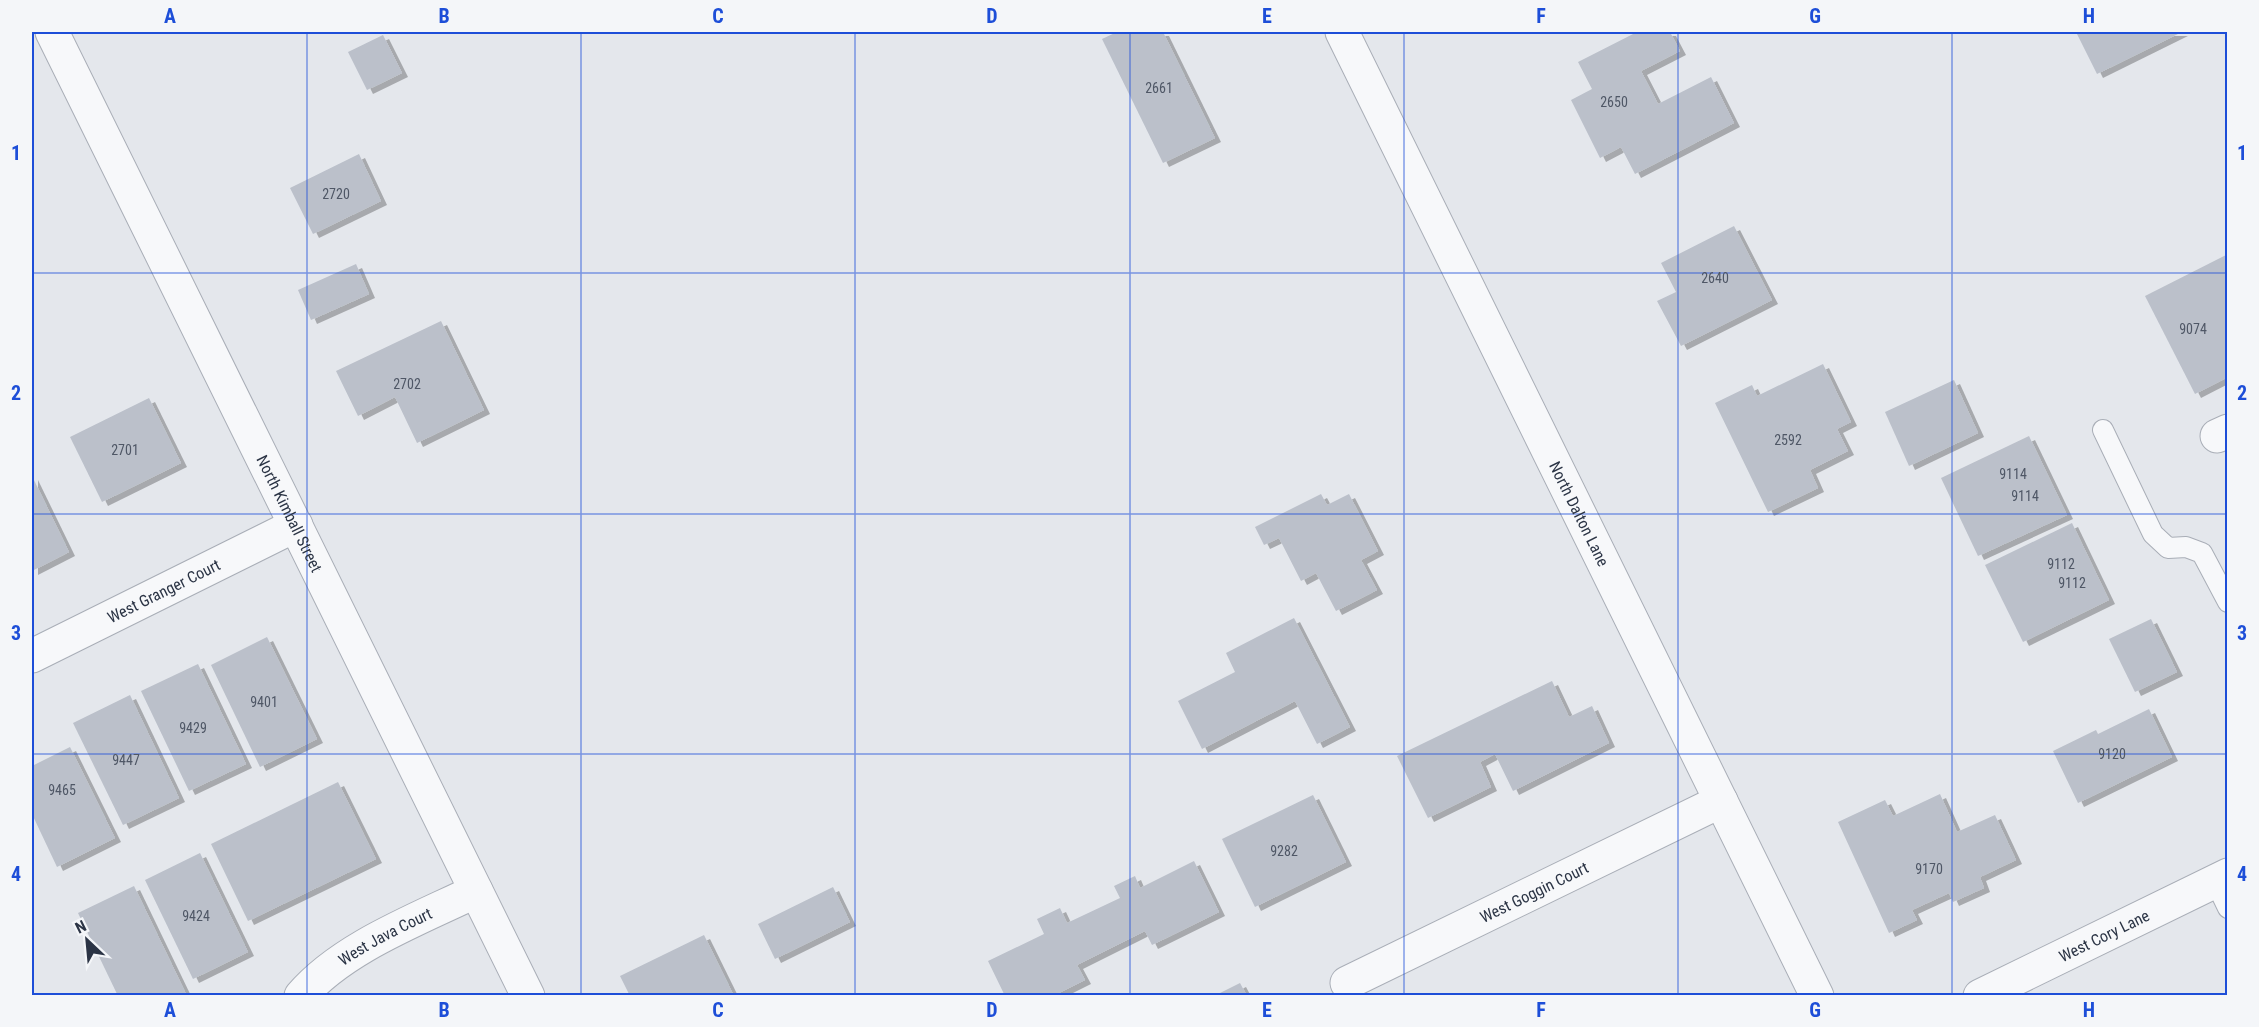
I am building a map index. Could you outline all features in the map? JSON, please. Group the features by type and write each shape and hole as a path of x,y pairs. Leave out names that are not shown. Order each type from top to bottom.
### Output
{"street":[{"name":"North Kimball Street","path":"52,32 528,996"},
{"name":"North Dalton Lane","path":"1342,32 1817,996"},
{"name":"West Granger Court","path":"32,656 296,525"},
{"name":"West Goggin Court","path":"1347,983 1721,801"},
{"name":"West Cory Lane","path":"1980,996 2223,888"},
{"name":"West Java Court","path":"301,996 311,984 352,952 476,891"}],"lane":[{"path":"2103,430 2153,534 2168,548 2186,547 2202,553 2228,602"}],"building":[{"path":"1117,32 1163,32 1215,138 1163,163 1102,39"},
{"path":"1637,32 1670,32 1680,51 1641,71 1658,104 1711,77 1734,123 1635,174 1621,147 1600,158 1571,100 1592,89 1578,62"},
{"path":"2076,32 2182,32 2097,74"},
{"path":"383,35 402,73 367,90 348,52"},
{"path":"359,154 381,201 313,234 290,188"},
{"path":"1734,226 1772,300 1681,346 1657,301 1676,292 1661,263"},
{"path":"2228,254 2228,377 2195,394 2145,296"},
{"path":"356,264 369,294 311,320 298,290"},
{"path":"441,321 484,410 417,443 395,397 358,416 336,371"},
{"path":"1823,364 1851,422 1837,429 1848,451 1810,470 1818,488 1768,512 1715,403 1752,385 1757,396"},
{"path":"1954,380 1978,433 1909,466 1885,412"},
{"path":"149,398 181,463 102,502 70,437"},
{"path":"2029,436 2067,515 1978,556 1941,478"},
{"path":"32,476 69,552 32,571"},
{"path":"1321,494 1327,505 1349,494 1378,551 1361,560 1377,590 1336,611 1316,573 1301,581 1279,538 1264,545 1255,527"},
{"path":"2072,523 2109,600 2023,642 1985,565"},
{"path":"1294,618 1350,727 1317,744 1295,701 1202,749 1178,701 1235,672 1226,653"},
{"path":"2151,619 2177,672 2135,692 2109,639"},
{"path":"267,637 317,739 260,767 211,665"},
{"path":"198,664 246,764 189,791 141,691"},
{"path":"1552,681 1569,717 1592,706 1609,743 1513,791 1495,754 1480,762 1491,787 1428,818 1397,756"},
{"path":"130,695 179,798 123,825 73,723"},
{"path":"2149,709 2172,757 2078,803 2053,751 2096,730 2098,734"},
{"path":"70,747 115,838 57,867 32,814 32,766"},
{"path":"338,782 376,859 248,921 211,844"},
{"path":"1940,794 1957,832 1995,815 2016,860 1980,877 1984,888 1953,902 1949,893 1912,910 1917,920 1889,933 1838,822 1885,800 1893,816"},
{"path":"1313,795 1346,862 1255,907 1222,839"},
{"path":"200,853 248,952 193,979 145,880"},
{"path":"1194,861 1219,912 1152,945 1145,931 1077,965 1085,980 1053,996 1005,996 988,961 1044,934 1037,919 1060,908 1067,923 1120,898 1114,886 1135,876 1140,888"},
{"path":"134,886 187,996 118,996 78,913"},
{"path":"833,887 850,922 775,959 758,924"},
{"path":"704,935 734,996 630,996 620,976"},
{"path":"1240,983 1247,996 1214,996"}]}
